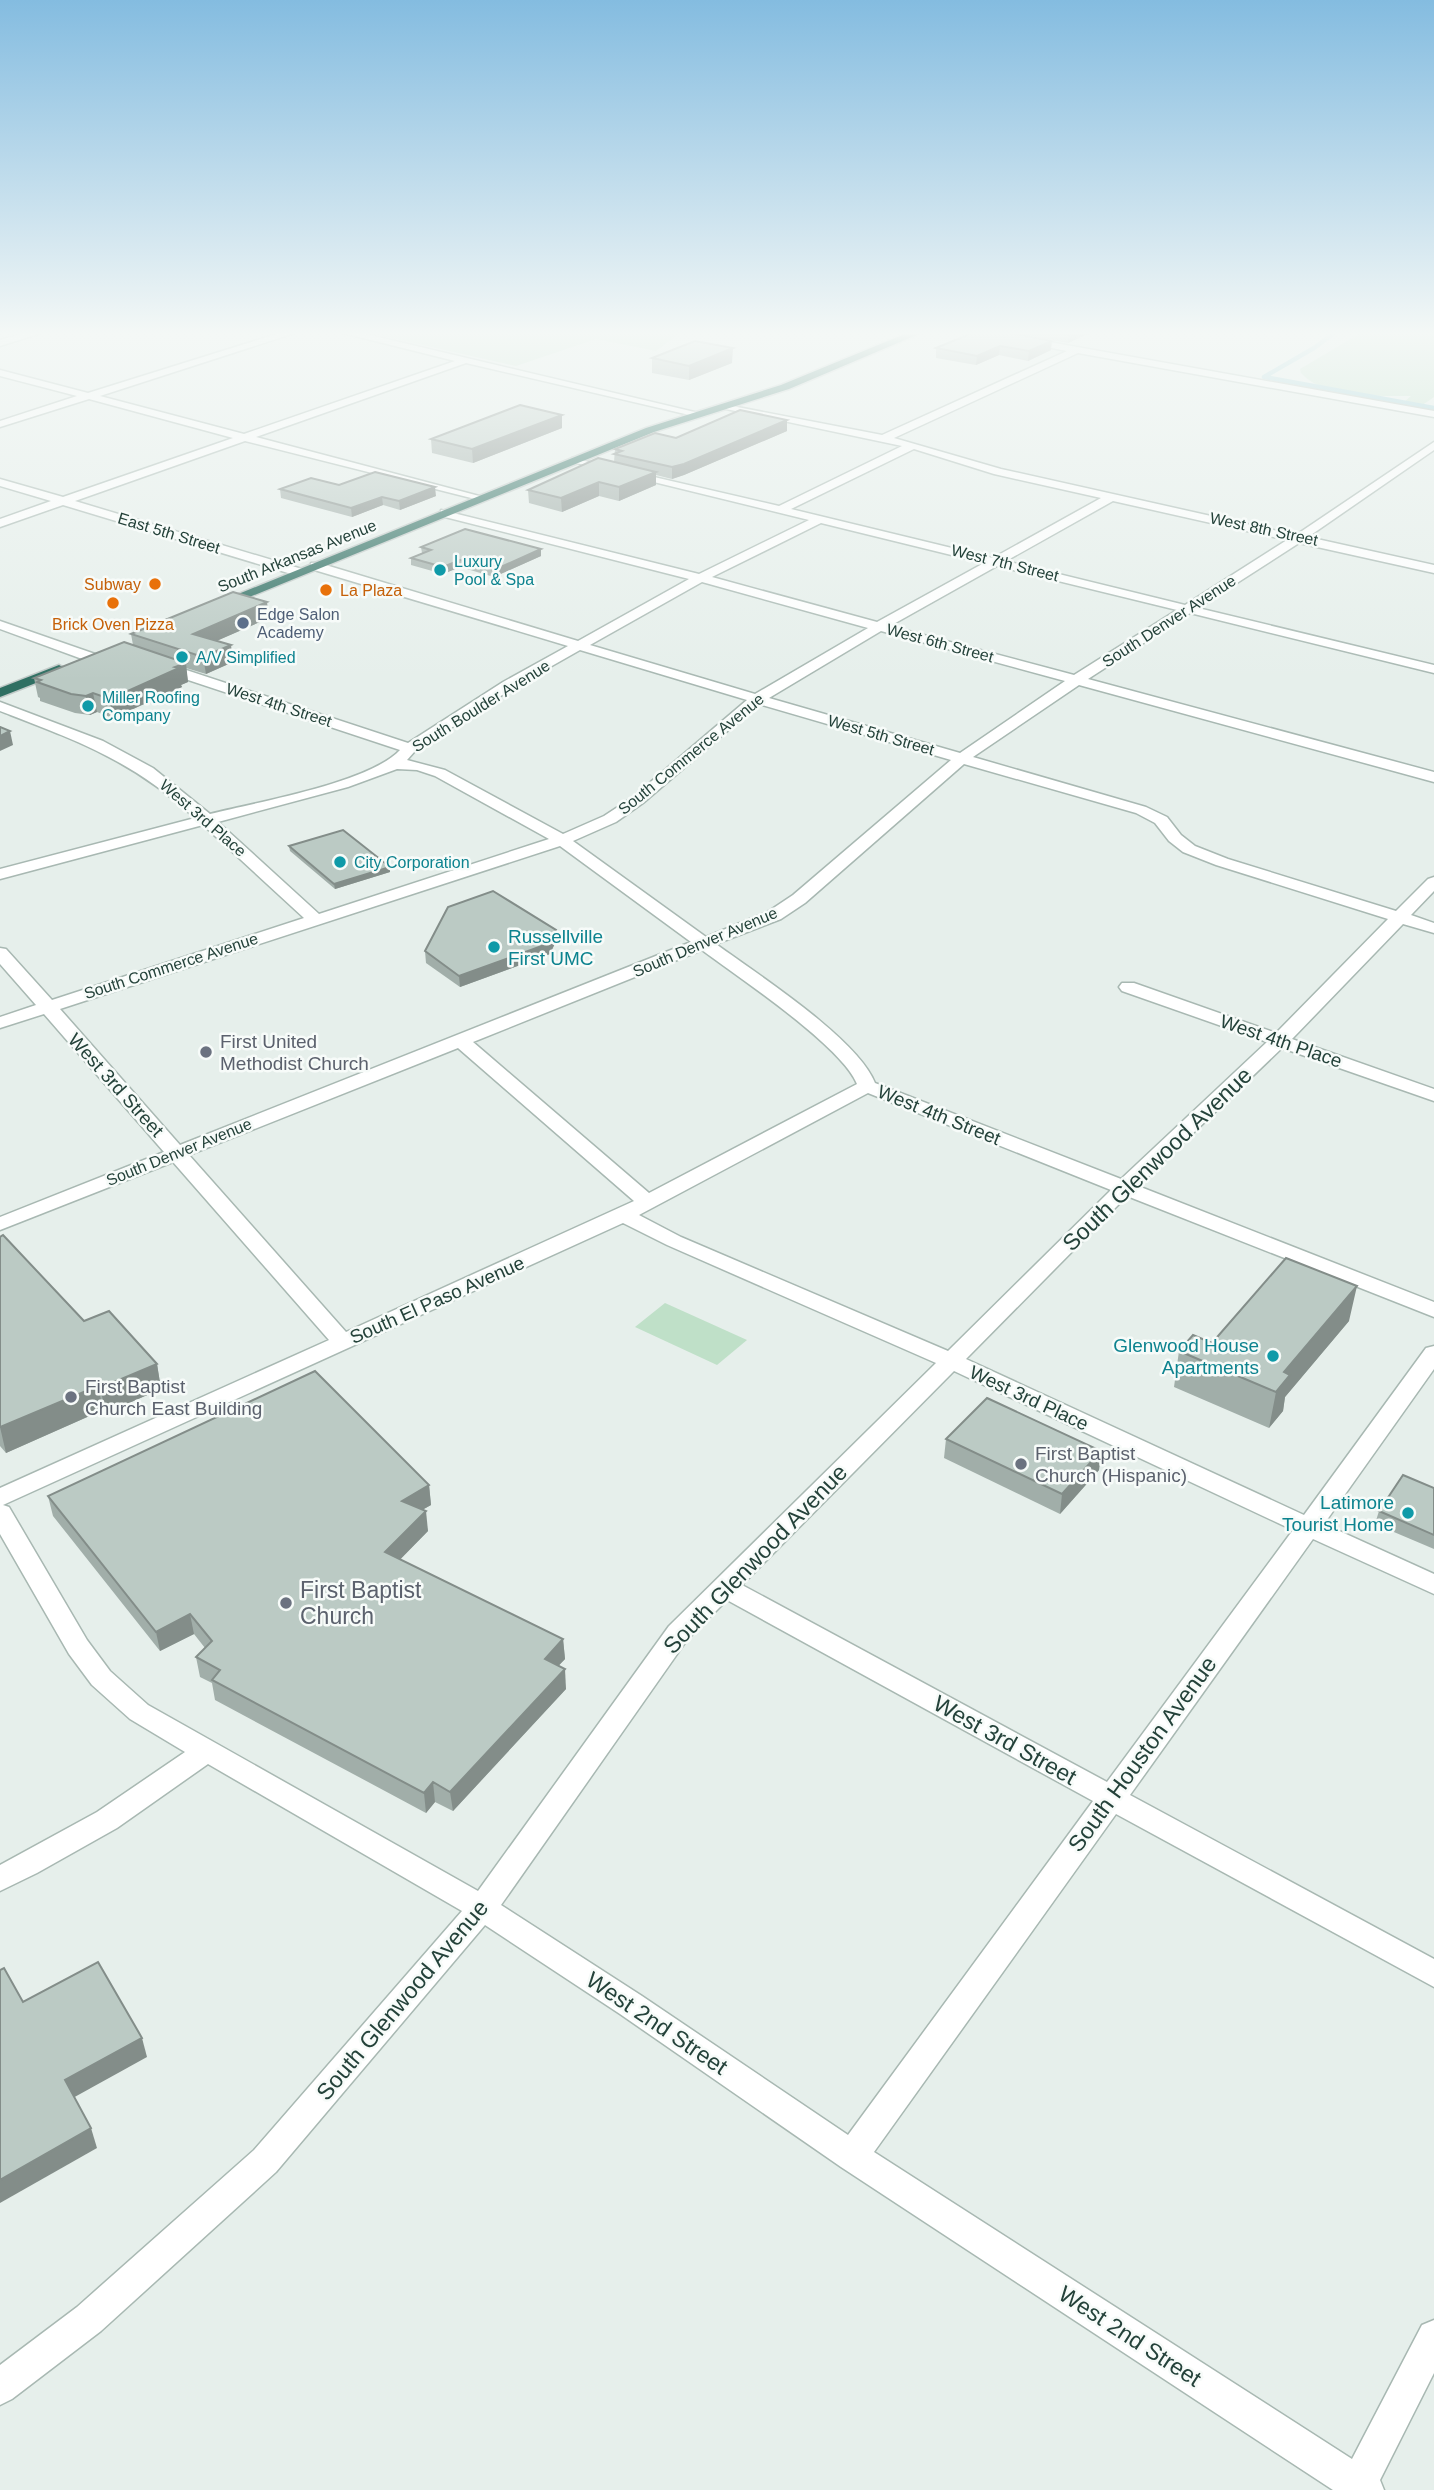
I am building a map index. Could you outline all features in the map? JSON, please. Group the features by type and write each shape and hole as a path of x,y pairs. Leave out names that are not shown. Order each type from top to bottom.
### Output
{"highway":[{"name":"South Arkansas Avenue","path":"196,613 610,447"},
{"path":"0,693 94,655"}],"street":[{"path":"0,523 217,447"},
{"path":"284,447 479,499"},
{"path":"782,509 909,447"},
{"name":"West 8th Street","path":"921,447 998,472 1300,537 1434,569"},
{"name":"South Denver Avenue","path":"0,1224 775,915 799,899 962,758 1078,679 1300,537 1431,447"},
{"name":"West 7th Street","path":"576,460 1434,669"},
{"name":"East 5th Street","path":"0,482 298,572"},
{"name":"South Commerce Avenue","path":"0,1023 562,840 610,820 638,800 757,699 878,627 1112,496"},
{"name":"West 6th Street","path":"445,513 700,578 1434,776"},
{"name":"South Boulder Avenue","path":"0,874 343,784 395,764 410,748 508,685 700,578 821,519"},
{"name":"West 5th Street","path":"315,566 757,699 1141,810 1161,820 1175,838 1189,849 1222,862 1434,928"},
{"path":"0,625 94,655"},
{"name":"West 4th Street","path":"147,662 410,748"},
{"name":"West 3rd Place","path":"0,706 98,744 148,771 175,791 314,919"},
{"name":"West 4th Street","path":"395,764 419,766 440,773 562,840 795,1010 860,1068 867,1086 1434,1310"},
{"name":"South Glenwood Avenue","path":"0,2387 89,2319 265,2161 482,1908 678,1633 949,1360 1124,1188 1280,1041 1434,883"},
{"name":"West 3rd Street","path":"0,953 343,1342"},
{"name":"West 4th Place","path":"1128,987 1434,1095"},
{"path":"461,1041 647,1202"},
{"name":"South El Paso Avenue","path":"0,1499 623,1215 867,1086"},
{"name":"West 3rd Place","path":"623,1215 674,1241 949,1360 1434,1585"},
{"name":"South Houston Avenue","path":"852,2156 1434,1353"},
{"name":"West 2nd Street","path":"0,1513 78,1647 101,1678 139,1712 208,1749 482,1908 631,2005 852,2156 1362,2487"},
{"name":"West 3rd Street","path":"723,1586 1434,1974"},
{"path":"0,1879 113,1817 171,1779 208,1749"},
{"path":"1362,2487 1434,2337"}],"green space":[{"path":"665,1303 747,1340 717,1365 635,1327"}],"building":[{"path":"723,447 672,467 614,454 622,451 615,449"},
{"path":"598,458 656,472 619,487 599,482 561,498 528,490"},
{"path":"375,472 435,487 399,501 382,497 351,508 280,489 311,478 339,485"},
{"path":"465,529 541,549 494,570 460,560 443,567 411,558 431,550 421,547"},
{"path":"233,592 267,602 193,634 231,645 203,657 131,634"},
{"path":"124,642 186,663 110,699 93,693 86,696 71,694 37,682 41,680 34,678"},
{"path":"0,727 10,731 0,736"},
{"name":"City Corporation","path":"343,830 390,867 334,884 289,846"},
{"name":"Russellville First UMC","path":"493,891 556,930 550,943 459,976 425,951 448,907"},
{"path":"3,1235 84,1321 109,1311 157,1364 0,1427 0,1237"},
{"path":"1286,1258 1357,1286 1284,1372 1290,1375 1276,1392 1179,1351 1193,1335 1212,1343"},
{"name":"First Baptist Church","path":"315,1371 429,1485 402,1501 426,1511 385,1552 563,1639 545,1659 565,1669 450,1792 433,1782 424,1793 212,1680 220,1670 196,1657 212,1641 190,1614 156,1632 48,1496"},
{"name":"First Baptist Church (Hispanic)","path":"987,1398 1101,1451 1062,1494 946,1439"},
{"name":"Latimore Tourist Home","path":"1403,1475 1434,1488 1434,1535 1379,1511"},
{"path":"98,1962 142,2038 65,2080 91,2128 0,2180 0,1970 4,1968 23,2002"}],"place":[{"name":"Luxury Pool & Spa","path":"440,570"},
{"name":"Subway","path":"155,584"},
{"name":"La Plaza","path":"326,590"},
{"name":"Brick Oven Pizza","path":"113,603"},
{"name":"Edge Salon Academy","path":"243,623"},
{"name":"A/V Simplified","path":"182,657"},
{"name":"Miller Roofing Company","path":"88,706"},
{"name":"City Corporation","path":"340,862"},
{"name":"Russellville First UMC","path":"494,947"},
{"name":"First United Methodist Church","path":"206,1052"},
{"name":"Glenwood House Apartments","path":"1273,1356"},
{"name":"First Baptist Church East Building","path":"71,1397"},
{"name":"First Baptist Church (Hispanic)","path":"1021,1464"},
{"name":"Latimore Tourist Home","path":"1408,1513"},
{"name":"First Baptist Church","path":"286,1603"}]}
